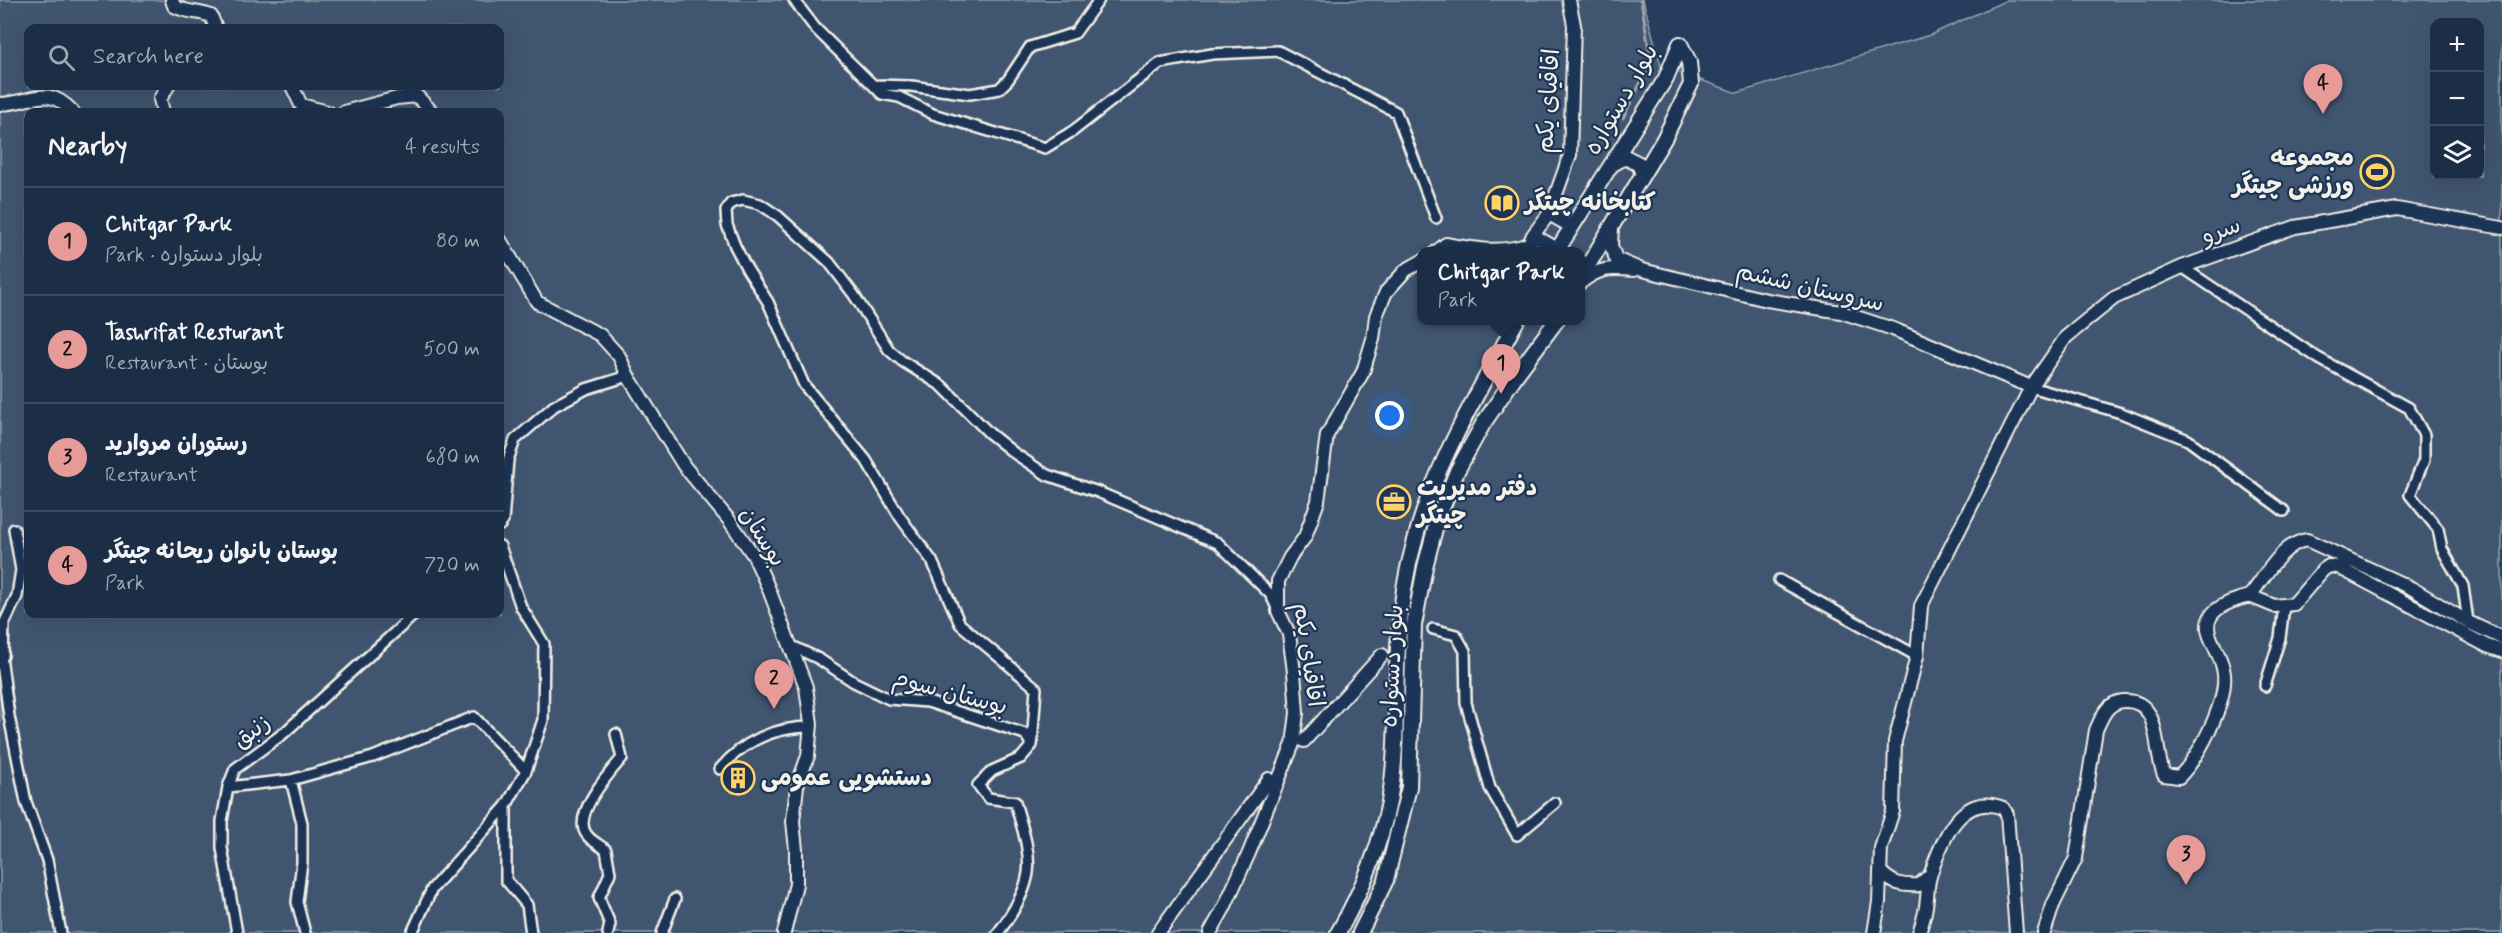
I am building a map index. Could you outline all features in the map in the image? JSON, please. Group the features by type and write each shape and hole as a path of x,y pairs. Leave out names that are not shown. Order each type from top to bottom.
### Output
{"main road":[{"name":"بلوار دستواره","path":"1559,247 1666,78 1680,44 1689,62 1691,84 1643,174 1585,274"},
{"path":"1610,166 1625,157 1639,164 1643,174"},
{"name":"بلوار دستواره","path":"1338,933 1359,896 1374,856 1389,803 1394,759 1399,632 1413,545 1429,495 1462,424 1515,325"},
{"name":"بلوار دستواره","path":"1360,933 1386,880 1409,787 1414,625 1437,521 1457,471 1483,424 1554,325"}],"street":[{"path":"172,0 174,6 184,12 204,13 212,16 215,24"},
{"path":"794,0 815,28 882,94 899,97 933,114 1045,148 1073,131 1160,63 1212,54 1278,51 1396,112 1436,218"},
{"path":"873,85 911,86 970,94 999,88 1008,80 1030,47 1075,33 1099,0"},
{"name":"اقاقیای یکم","path":"1520,247 1529,244 1549,214 1570,155 1574,25 1569,0"},
{"path":"162,108 160,99 166,90"},
{"path":"294,90 301,105 313,108"},
{"path":"0,104 17,103 39,96 52,96 62,100 69,108"},
{"path":"359,108 397,98 417,96 428,108"},
{"path":"998,933 1018,900 1028,873 1026,849 1016,802 988,798 978,785 992,771 1021,758 1032,745 1036,688 960,624 932,561 900,517 867,460 804,385 768,302 747,269 731,235 726,211 731,203 743,200 760,204 778,216 829,262 854,295 889,350 942,386 981,426 1014,453 1047,475 1098,492 1218,543 1271,595 1278,611"},
{"name":"سرو","path":"1874,933 1879,902 1881,848 1893,811 1895,741 1917,656 1921,606 2031,387 2066,337 2114,298 2182,267 2295,227 2397,209 2502,228"},
{"path":"1549,214 1572,227"},
{"path":"1612,226 1611,246 1616,258 1642,270"},
{"path":"1533,235 1552,247"},
{"name":"اقاقیای یکم","path":"1442,247 1446,244 1466,247"},
{"name":"بوستان","path":"504,247 537,302 600,335 619,356 628,376 684,466 729,520 754,556 792,646 806,687 811,728 808,756 797,786 793,821 796,884 784,933"},
{"name":"اقاقیای یکم","path":"1210,933 1249,853 1293,744 1297,713 1294,672 1289,634 1278,611 1278,581 1290,557 1305,537 1318,501 1327,435 1363,372 1373,339 1376,316 1386,292 1406,270 1417,264"},
{"path":"2182,267 2318,358 2409,408 2424,435 2424,460 2410,495 2438,529 2442,549 2463,586 2468,622"},
{"path":"1585,278 1593,272 1609,268 1642,270"},
{"name":"سروستان ششم","path":"1642,270 1767,300 1841,312 1893,329 2031,387"},
{"path":"504,509 508,460 515,440 554,406 586,389 628,376"},
{"path":"2031,387 2121,412 2188,440 2284,511"},
{"path":"14,528 21,570 17,596 4,624 1,654 9,716 26,802 47,860 61,933"},
{"path":"2044,933 2076,858 2096,730 2104,711 2120,701 2131,701 2148,712 2155,726 2159,764 2164,775 2179,777 2199,748 2218,710 2223,693 2224,674 2218,652 2210,638 2213,612 2221,604 2250,596 2286,550 2298,541 2307,540 2413,589 2468,622 2502,638"},
{"path":"2321,546 2323,570"},
{"path":"412,933 432,889 506,806 526,771 543,720 544,644 521,607 504,558"},
{"path":"2250,596 2274,606 2294,604 2323,570 2329,566 2338,567 2487,646 2502,651"},
{"path":"1779,580 1917,656"},
{"path":"2265,686 2280,638 2284,606"},
{"name":"زنبق","path":"237,933 222,848 222,821 228,787 235,769 284,733 411,618"},
{"path":"1433,629 1456,635 1465,651 1466,703 1490,788 1517,835 1556,803"},
{"name":"بوستان سوم","path":"792,646 819,659 854,682 889,699 928,702 1025,734 1032,745"},
{"path":"1304,741 1382,655"},
{"path":"228,787 291,780 373,757 474,717 526,771"},
{"path":"720,769 732,754 755,740 782,730 811,728"},
{"path":"608,933 610,924 599,898 610,873 606,849 586,835 583,826 584,810 622,758 616,734"},
{"path":"1158,933 1269,779"},
{"path":"291,780 302,823 302,861 297,902 305,933"},
{"path":"1919,933 1926,907 1930,875 1948,832 1964,811 1982,803 2003,808 2007,814 2016,933"},
{"path":"506,806 506,880 527,905 531,933"},
{"path":"1880,871 1890,882 1905,886 1919,885 1930,875"},
{"path":"662,933 675,899"}],"shaded area":[{"path":"0,0 1643,0 1661,66 1737,93 1930,35 2007,0 2502,0 2502,933 0,933"}],"waterway":[{"path":"1623,118 1651,62 1641,0"}],"tunnel":[{"path":"1382,655 1406,635 1433,629"},
{"path":"1269,779 1304,741"}],"place":[{"name":"بوستان بانوان ریحانه چیتگر","path":"2323,114"},
{"name":"مجموعه ورزشی چیتگر","path":"2377,172"},
{"name":"کتابخانه چیتگر","path":"1502,203"},
{"name":"Chitgar Park","path":"1501,394"},
{"name":"دفتر مدیریت چیتگر","path":"1394,502"},
{"name":"Tashrifat Resturant","path":"774,709"},
{"name":"دستشویی عمومی","path":"738,778"},
{"name":"رستوران مروارید","path":"2186,885"}]}
